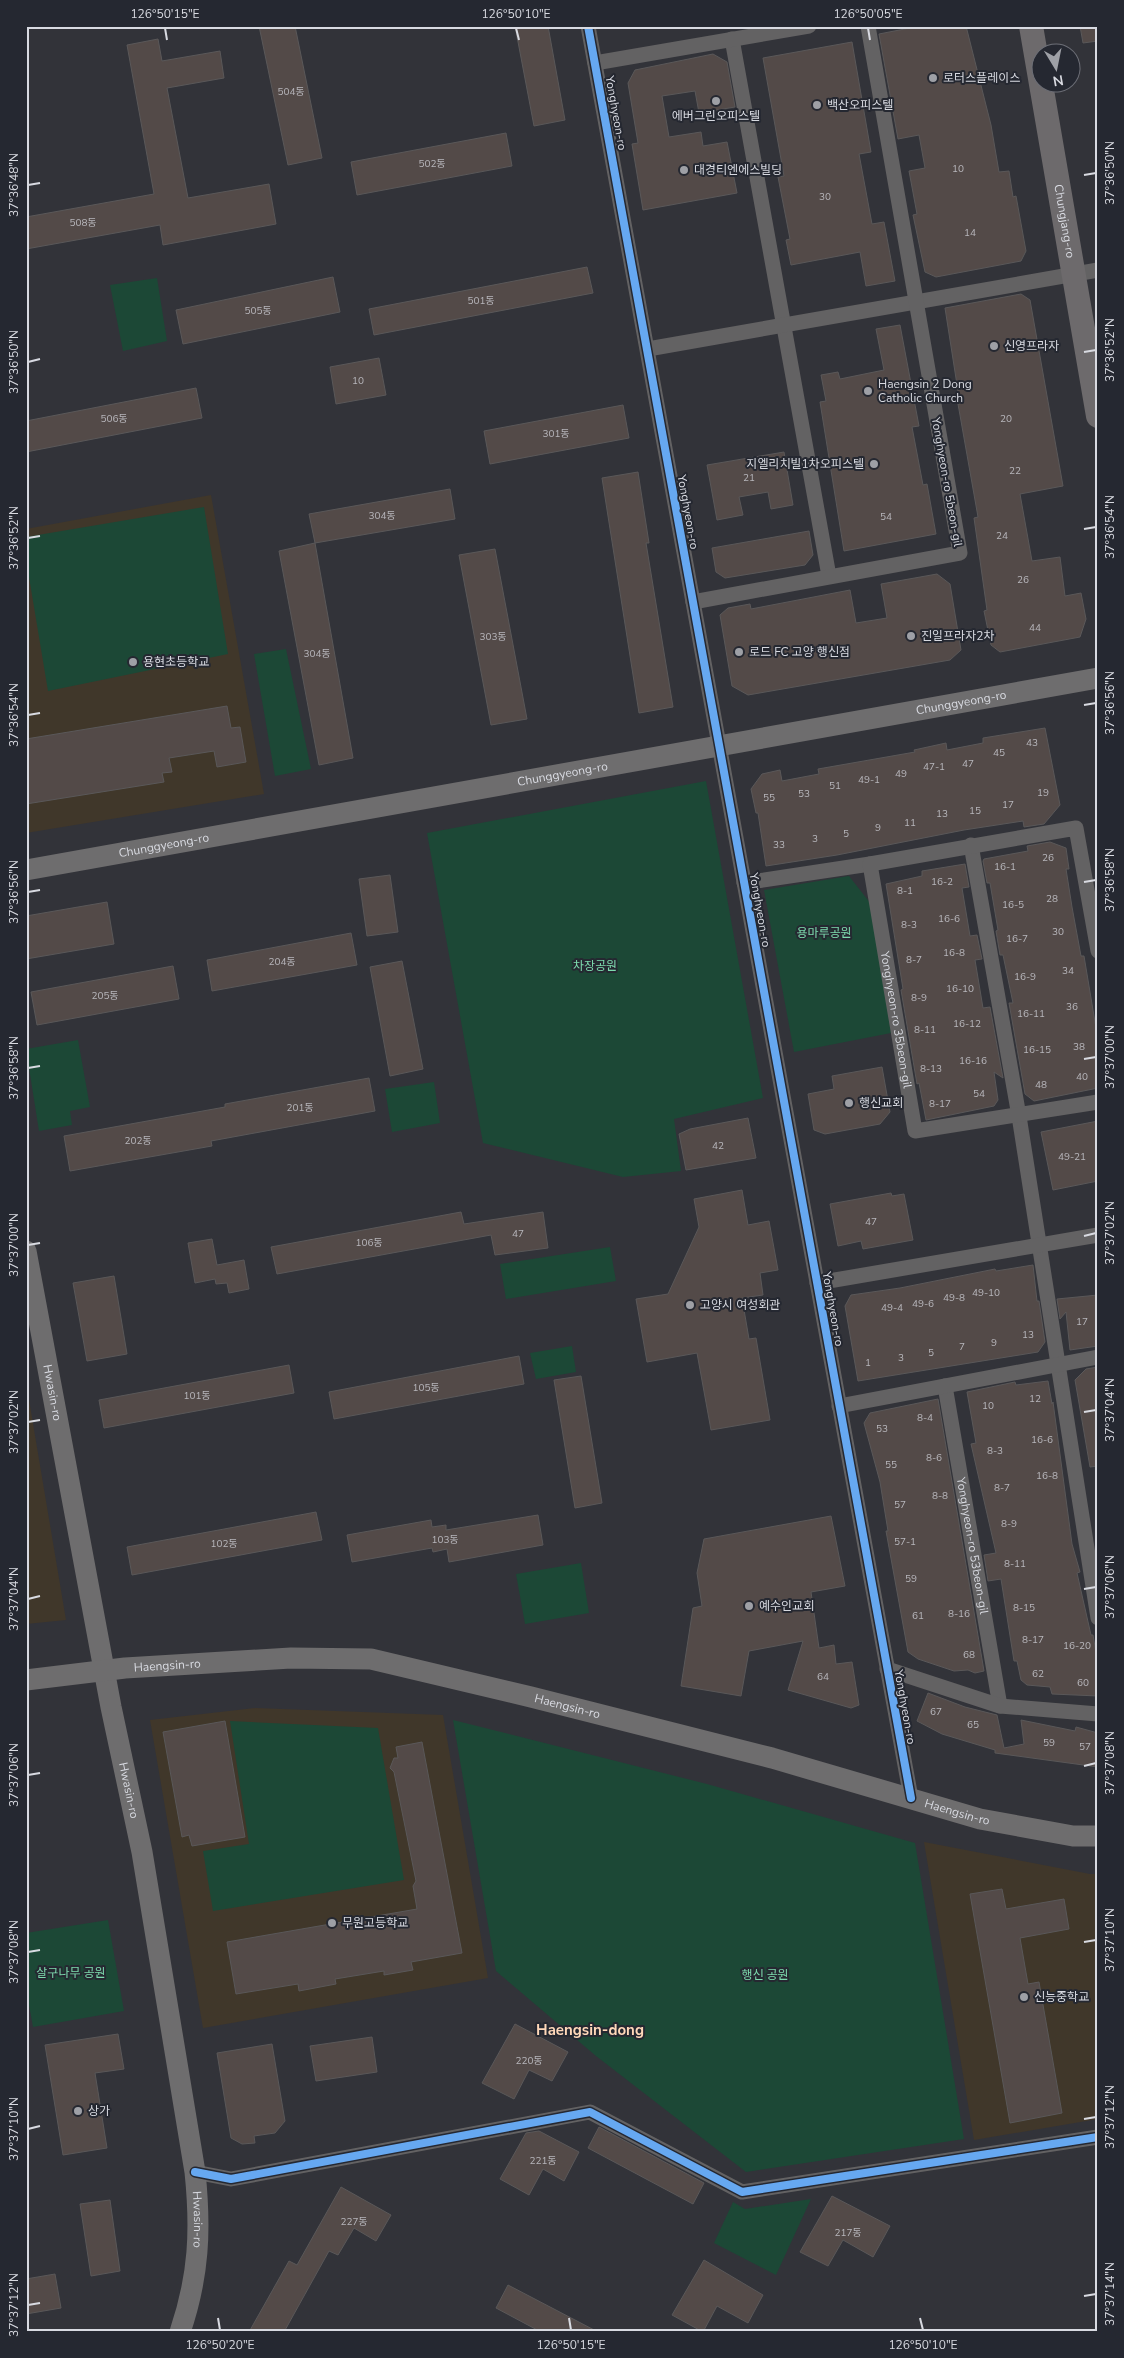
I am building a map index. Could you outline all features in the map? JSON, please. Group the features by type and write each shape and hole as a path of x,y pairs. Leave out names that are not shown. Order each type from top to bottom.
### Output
{"main road":[{"name":"Chungjang-ro","path":"1031,26 1072,274 1098,416"},
{"name":"Chunggyeong-ro","path":"26,870 1098,678"},
{"name":"Hwasin-ro","path":"26,1251 105,1670 142,1852 195,2172 199,2222 197,2258 191,2299 180,2332"},
{"name":"Haengsin-ro","path":"26,1680 105,1670 291,1658 371,1659 772,1758 980,1819 1073,1836 1098,1836"}],"street":[{"name":"Yonghyeon-ro","path":"588,26 911,1798"},
{"path":"595,63 809,26"},
{"name":"Yonghyeon-ro 5beon-gil","path":"693,602 960,553 868,26"},
{"path":"732,39 830,576"},
{"path":"648,349 1098,270"},
{"path":"744,883 870,864 1076,828 1098,952"},
{"path":"971,845 1019,1116 1098,1618"},
{"name":"Yonghyeon-ro 35beon-gil","path":"870,864 915,1131 1098,1102"},
{"name":"Yonghyeon-ro","path":"817,1283 1098,1235"},
{"path":"839,1406 1098,1357"},
{"name":"Yonghyeon-ro 53beon-gil","path":"944,1386 1000,1706"},
{"path":"887,1669 1000,1706 1098,1714"},
{"path":"195,2172 231,2179 590,2112 742,2192 1098,2137"}],"shaded area":[{"name":"용현초등학교","path":"211,495 264,794 26,833 26,529"},
{"path":"26,1382 66,1620 26,1624"},
{"name":"무원고등학교","path":"255,1708 443,1715 488,1978 203,2028 150,1720"},
{"name":"신능중학교","path":"924,1842 1098,1874 1098,2119 974,2140"}],"green space":[{"path":"157,278 167,341 123,351 110,285"},
{"path":"204,507 228,654 48,691 26,559 26,537"},
{"path":"286,649 311,769 275,776 254,654"},
{"name":"차장공원","path":"706,781 763,1098 674,1119 681,1171 623,1177 483,1143 427,833"},
{"name":"용마루공원","path":"849,876 871,904 891,1033 794,1052 764,890"},
{"path":"78,1040 90,1107 70,1111 72,1125 39,1131 26,1049"},
{"path":"434,1082 440,1123 392,1132 385,1089"},
{"path":"610,1247 616,1281 506,1299 500,1264"},
{"path":"572,1346 576,1372 536,1379 530,1353"},
{"path":"581,1563 589,1613 525,1624 516,1574"},
{"name":"행신 공원","path":"453,1720 707,1784 915,1843 964,2139 746,2172 596,2056 496,1971"},
{"path":"230,1721 378,1728 404,1880 213,1911 203,1851 249,1844"},
{"name":"살구나무 공원","path":"108,1920 124,2011 33,2027 26,1988 26,1933"},
{"path":"811,2199 776,2275 714,2243 733,2202 745,2209"}],"building":[{"path":"259,26 295,26 322,158 288,165"},
{"path":"515,26 548,26 565,120 534,126"},
{"path":"920,26 966,26 991,125 999,172 1009,171 1013,197 1016,196 1026,251 1021,261 936,277 925,272 913,215 917,214 909,171 925,168 919,135 898,139 879,34"},
{"path":"1080,26 1098,26 1098,41 1083,43"},
{"path":"158,39 162,61 220,51 224,78 167,88 188,198 269,184 276,224 163,245 160,225 26,249 26,217 154,194 127,45"},
{"path":"852,42 871,152 859,154 872,224 884,222 895,281 866,286 860,252 791,265 786,240 790,239 778,177 784,176 763,58"},
{"path":"713,54 727,62 735,107 699,113 695,91 662,96 669,137 701,132 703,146 727,142 737,193 643,210 632,144 638,143 628,83 635,70"},
{"path":"506,133 512,166 357,195 351,162"},
{"path":"587,267 593,293 374,335 369,309"},
{"path":"333,277 340,312 183,344 176,310"},
{"path":"1021,294 1030,300 1063,486 1020,494 1032,561 1060,557 1065,596 1081,593 1086,619 1080,637 1000,652 991,645 984,611 987,610 974,518 978,517 958,404 960,404 945,308"},
{"path":"900,325 919,426 912,427 923,485 927,484 936,534 844,551 820,402 826,401 821,375 838,372 840,379 884,370 876,329"},
{"path":"379,358 386,395 336,404 330,367"},
{"path":"196,388 202,418 26,452 26,421"},
{"path":"623,405 629,438 490,464 484,431"},
{"path":"784,452 793,505 771,509 768,492 739,497 743,515 717,520 707,465"},
{"path":"638,472 649,543 646,543 673,707 639,713 602,478"},
{"path":"450,489 455,519 315,543 309,514"},
{"path":"809,531 813,555 805,565 725,578 716,572 712,548"},
{"path":"315,543 353,758 319,765 279,551"},
{"path":"495,549 527,719 491,725 459,555"},
{"path":"937,574 950,584 961,650 950,660 748,695 732,686 720,615 728,608 750,604 751,609 850,590 856,623 887,618 881,584"},
{"path":"227,706 231,728 240,727 246,762 217,767 214,751 169,758 172,772 162,773 164,782 26,804 26,739"},
{"path":"1045,728 1060,805 1044,824 1024,827 1023,821 766,866 758,813 756,813 751,789 762,774 780,770 782,781 819,774 818,769 915,752 914,750 946,743 947,750 983,743 983,738"},
{"path":"1050,842 1066,848 1069,869 1066,869 1072,907 1081,956 1084,956 1098,1040 1098,1088 1034,1101 1025,1094 1009,1003 1013,1003 1003,955 1000,955 990,883 987,883 983,861 984,859 1028,851 1027,846"},
{"path":"965,864 969,887 962,888 970,936 977,935 982,959 975,960 983,1008 990,1007 1003,1078 994,1072 998,1100 994,1106 926,1120 919,1083 917,1084 901,990 903,989 886,884 922,876 922,871"},
{"path":"390,875 398,932 367,936 359,879"},
{"path":"107,902 114,944 26,959 26,916"},
{"path":"351,933 357,965 212,991 207,960"},
{"path":"402,961 423,1069 390,1076 370,967"},
{"path":"173,966 179,999 37,1025 31,992"},
{"name":"행신교회","path":"882,1067 890,1112 880,1124 825,1134 814,1130 808,1094 834,1089 832,1076"},
{"path":"369,1078 375,1111 211,1141 212,1146 70,1171 64,1136 225,1107 225,1104"},
{"path":"748,1118 756,1158 686,1170 679,1134 690,1129"},
{"path":"1098,1121 1098,1181 1053,1190 1041,1132"},
{"name":"고양시 여성회관","path":"742,1190 748,1225 769,1221 778,1270 760,1273 763,1295 742,1298 749,1339 756,1338 770,1420 711,1430 697,1353 647,1362 636,1299 668,1294 699,1227 694,1199"},
{"path":"891,1193 892,1196 904,1194 913,1240 863,1249 861,1241 838,1246 830,1204"},
{"path":"461,1212 464,1224 543,1212 548,1248 495,1255 491,1235 277,1274 271,1247"},
{"path":"212,1239 217,1265 244,1260 249,1289 229,1293 227,1283 216,1284 215,1279 195,1283 188,1243"},
{"path":"1033,1265 1037,1301 1039,1301 1045,1342 1038,1352 858,1381 845,1306 851,1295 900,1288 995,1269 996,1271"},
{"path":"114,1276 127,1354 87,1361 73,1283"},
{"path":"1098,1295 1098,1346 1070,1350 1066,1312 1060,1319 1057,1299"},
{"path":"519,1356 524,1384 334,1419 329,1392"},
{"path":"289,1365 294,1393 104,1428 99,1400"},
{"path":"1098,1367 1098,1466 1090,1467 1075,1380 1086,1369"},
{"path":"581,1376 602,1503 575,1508 554,1380"},
{"path":"1048,1381 1052,1404 1053,1402 1072,1544 1080,1572 1077,1573 1091,1635 1093,1635 1098,1664 1098,1696 1052,1694 1050,1687 1027,1685 1021,1680 1017,1661 1014,1661 1001,1579 988,1581 984,1555 996,1553 971,1444 976,1443 967,1392 1015,1382 1016,1385"},
{"path":"938,1399 984,1671 975,1673 968,1670 954,1671 918,1659 908,1652 886,1531 888,1531 880,1482 864,1423 870,1413"},
{"path":"316,1512 322,1540 132,1575 127,1547"},
{"path":"538,1515 543,1545 449,1562 447,1549 433,1552 432,1548 352,1562 347,1535 431,1520 432,1527 446,1525 446,1530"},
{"name":"예수인교회","path":"831,1516 845,1586 811,1592 819,1648 834,1645 836,1664 852,1662 859,1705 851,1708 788,1690 803,1641 749,1651 741,1696 681,1686 693,1608 702,1606 697,1573 704,1539"},
{"path":"928,1693 965,1707 997,1715 1004,1748 1024,1744 1021,1720 1075,1731 1076,1727 1098,1733 1098,1767 995,1753 995,1750 942,1734 917,1721"},
{"path":"225,1721 245,1837 192,1846 189,1835 182,1837 163,1732"},
{"path":"422,1742 462,1953 411,1962 413,1970 384,1975 384,1971 335,1979 336,1984 299,1991 298,1984 236,1994 227,1942 417,1909 413,1886 416,1881 394,1772 390,1768 394,1758 398,1758 396,1747"},
{"path":"1002,1889 1006,1909 1064,1899 1069,1929 1020,1938 1028,1984 1039,1982 1062,2113 1010,2123 970,1894"},
{"path":"515,2024 568,2052 552,2081 529,2070 514,2099 482,2083"},
{"name":"상가","path":"118,2034 124,2069 95,2073 107,2148 63,2155 45,2045"},
{"path":"372,2037 377,2072 316,2081 310,2046"},
{"path":"272,2044 285,2121 275,2133 254,2136 255,2143 242,2144 231,2138 217,2053"},
{"path":"599,2127 704,2183 693,2204 588,2148"},
{"path":"539,2131 579,2152 564,2181 543,2169 529,2195 500,2179 526,2133"},
{"path":"341,2187 391,2215 376,2241 354,2228 338,2255 329,2251 284,2332 249,2332 289,2261 297,2265"},
{"path":"832,2196 890,2226 873,2257 843,2240 828,2266 800,2252"},
{"path":"110,2200 120,2271 91,2276 80,2204"},
{"path":"704,2260 763,2295 748,2323 717,2306 703,2332 672,2315"},
{"path":"55,2274 61,2308 26,2314 26,2279"},
{"path":"508,2285 598,2332 541,2332 496,2308"}],"cycle path":[{"path":"588,26 911,1798"},
{"path":"195,2172 231,2179 590,2112 742,2192 1098,2137"}],"place":[{"name":"로터스플레이스","path":"933,78"},
{"name":"에버그린오피스텔","path":"716,101"},
{"name":"백산오피스텔","path":"817,105"},
{"name":"대경티엔에스빌딩","path":"684,170"},
{"name":"신영프라자","path":"994,346"},
{"name":"Haengsin 2 Dong Catholic Church","path":"868,391"},
{"name":"지엘리치빌1차오피스텔","path":"874,464"},
{"name":"진일프라자2차","path":"911,636"},
{"name":"로드 FC 고양 행신점","path":"739,652"},
{"name":"용현초등학교","path":"133,662"},
{"name":"행신교회","path":"849,1103"},
{"name":"고양시 여성회관","path":"690,1305"},
{"name":"예수인교회","path":"749,1606"},
{"name":"무원고등학교","path":"332,1923"},
{"name":"신능중학교","path":"1024,1997"},
{"name":"상가","path":"78,2111"}],"district":[{"name":"Haengsin-dong","path":"590,2030"}]}
